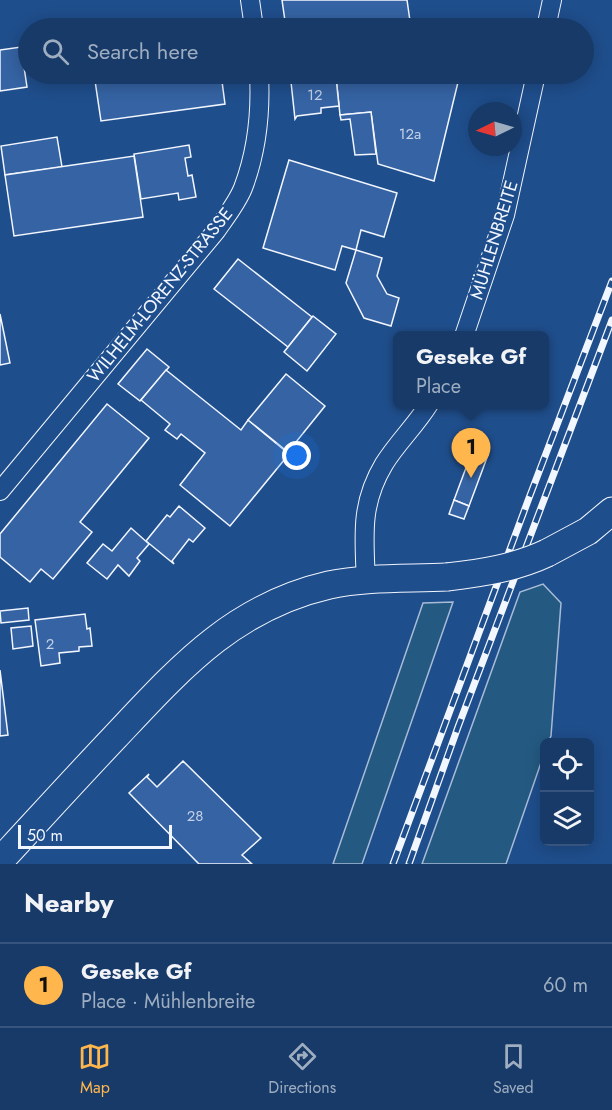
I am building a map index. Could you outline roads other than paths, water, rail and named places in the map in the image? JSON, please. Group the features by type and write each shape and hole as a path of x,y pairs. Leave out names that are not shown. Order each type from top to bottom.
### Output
{"main road":[{"path":"0,861 165,684 221,633 256,612 290,597 330,585 447,577 524,564 588,531 612,511"}],"street":[{"path":"250,0 253,18"},
{"path":"548,18 552,0"},
{"name":"WILHELM-LORENZ-STRASSE","path":"0,490 216,231 242,189 255,147 260,106 259,84"},
{"name":"MÜHLENBREITE","path":"466,331 505,215 534,84"},
{"path":"366,581 364,522 369,494 385,463 426,409"}],"railway":[{"path":"393,864 612,281"},
{"path":"409,864 458,727 612,320"}],"place":[{"name":"Geseke Gf","path":"471,478"}]}
